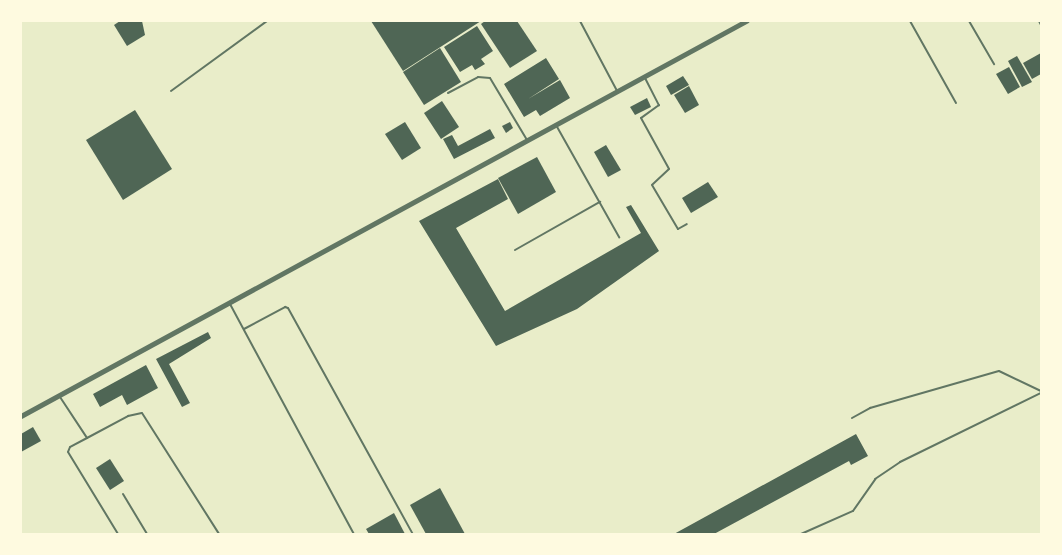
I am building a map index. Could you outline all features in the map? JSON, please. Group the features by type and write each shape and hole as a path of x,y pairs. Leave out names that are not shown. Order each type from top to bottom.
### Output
{"street":[{"path":"21,416 746,21"}],"lane":[{"path":"171,91 267,21"},
{"path":"580,21 617,91"},
{"path":"910,21 956,103"},
{"path":"970,21 994,64"},
{"path":"1039,21 1041,25"},
{"path":"644,76 659,105 641,118 669,169 652,185 678,229 687,224"},
{"path":"448,93 478,77 490,78 527,140"},
{"path":"556,124 619,237"},
{"path":"515,250 600,202"},
{"path":"229,302 354,534"},
{"path":"244,329 287,306 413,534"},
{"path":"852,418 898,399 999,371 1041,392"},
{"path":"802,534 853,511 875,479 900,462 1041,392"},
{"path":"58,395 87,438"},
{"path":"118,534 68,452 70,447 128,416 142,413 219,534"},
{"path":"124,494 147,534"}],"building":[{"path":"120,21 142,21 145,35 127,46 114,25"},
{"path":"371,21 481,21 403,71"},
{"path":"485,21 517,21 537,51 510,68 481,24"},
{"path":"477,26 493,51 481,59 485,64 475,70 472,65 460,72 444,47"},
{"path":"440,48 461,82 424,105 403,72"},
{"path":"1041,53 1041,74 1032,79 1023,63"},
{"path":"1017,56 1032,82 1022,87 1008,61"},
{"path":"546,58 559,79 528,99 560,80 570,98 540,116 536,110 524,117 504,84"},
{"path":"1009,67 1020,87 1008,94 996,74"},
{"path":"683,76 689,85 671,95 666,86"},
{"path":"689,86 699,105 685,113 674,95"},
{"path":"647,98 651,107 635,115 630,107"},
{"path":"442,101 459,127 441,139 424,113"},
{"path":"135,110 172,169 123,200 86,140"},
{"path":"405,122 421,148 402,160 385,134"},
{"path":"510,122 513,128 506,133 502,126"},
{"path":"490,129 495,138 454,159 443,139 452,135 458,146"},
{"path":"606,145 621,170 608,177 594,152"},
{"path":"537,157 556,192 518,214 498,178"},
{"path":"498,179 508,199 456,228 505,311 641,233 626,207 631,205 659,251 577,309 496,346 419,221"},
{"path":"708,182 718,197 691,213 682,198"},
{"path":"208,332 211,338 169,364 190,403 182,407 156,359"},
{"path":"146,365 158,388 127,405 122,395 100,407 93,394"},
{"path":"33,427 41,441 21,452 21,434"},
{"path":"856,434 868,456 851,465 849,461 714,534 674,534"},
{"path":"110,459 124,481 110,490 96,468"},
{"path":"440,488 465,534 426,534 410,505"},
{"path":"394,513 405,534 369,534 366,529"}]}
